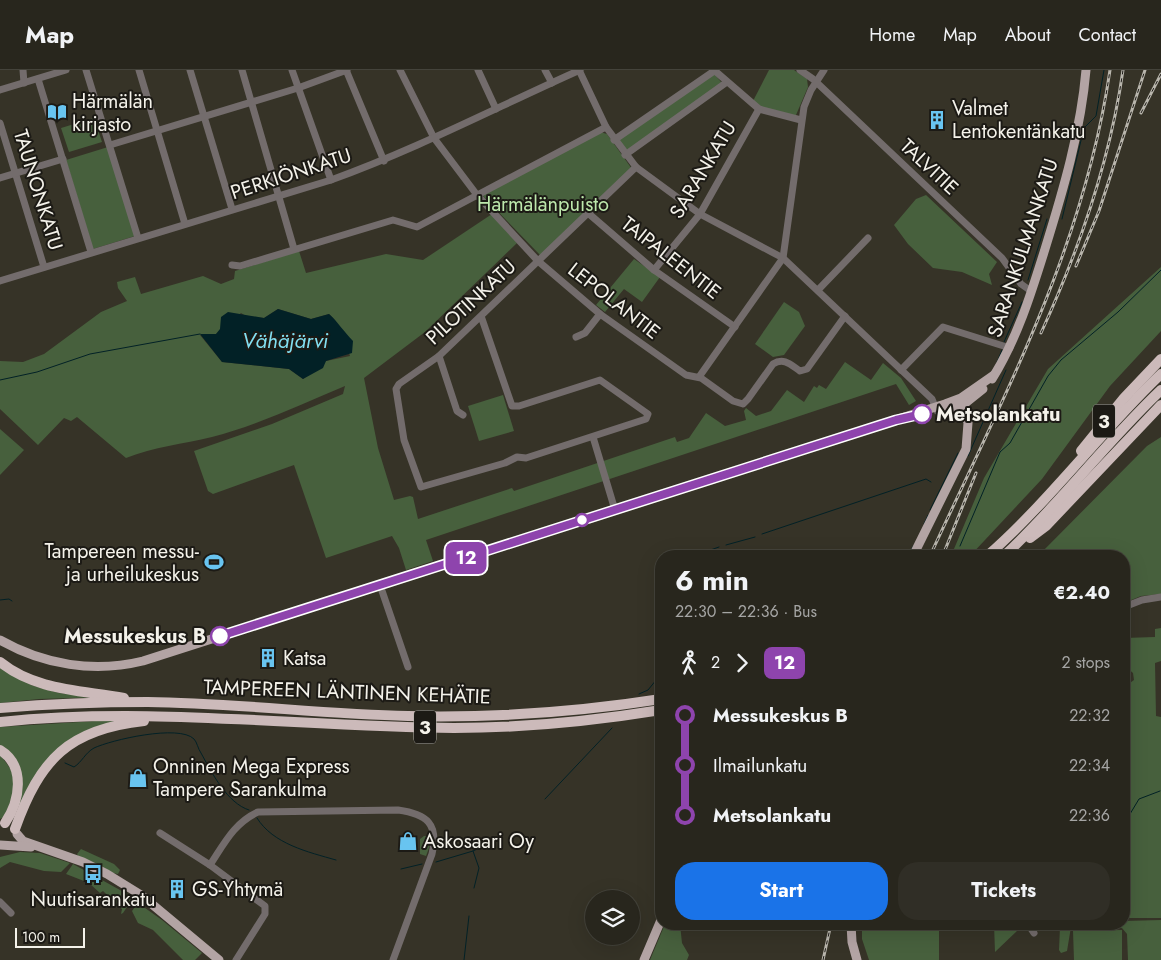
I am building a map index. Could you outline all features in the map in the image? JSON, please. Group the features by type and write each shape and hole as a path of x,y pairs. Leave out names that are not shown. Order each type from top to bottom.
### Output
{"highway":[{"name":"3","path":"994,550 1011,535 1055,488 1094,433 1161,359"},
{"path":"1055,488 1129,405 1161,374"},
{"path":"1011,550 1046,514 1120,431 1161,390"},
{"name":"3","path":"1013,550 1046,526 1161,405"},
{"path":"1135,432 1161,416"},
{"path":"0,662 29,680 51,687 149,702"},
{"name":"TAMPEREEN LÄNTINEN KEHÄTIE","path":"0,708 62,704 149,702 408,716 457,716 570,711 655,701"},
{"name":"TAMPEREEN LÄNTINEN KEHÄTIE","path":"0,722 70,716 187,715 456,728 570,722 655,711"},
{"path":"16,832 25,803 39,778 58,754 72,742 88,733 117,724 187,715"},
{"path":"0,750 13,762 18,782 16,798 2,824"}],"main road":[{"name":"SARANKULMANKATU","path":"0,640 26,652 64,664 94,667 123,666 157,657 898,419 959,403 994,374 1010,348 1032,291 1069,164 1086,70"},
{"path":"916,550 966,449 967,434 959,403"},
{"path":"2,824 16,832 24,840 83,862 129,888 219,960"},
{"path":"4,846 15,841 16,832"},
{"path":"4,846 44,848"},
{"path":"644,960 657,930"},
{"path":"851,930 852,942 857,960"}],"street":[{"path":"23,70 24,83"},
{"path":"0,90 66,70"},
{"path":"86,70 138,238"},
{"path":"139,70 185,224"},
{"path":"190,70 232,210"},
{"path":"242,70 294,249"},
{"path":"292,70 331,180"},
{"path":"110,145 298,88 346,70 384,161"},
{"name":"LEPOLANTIE","path":"400,70 434,138 477,195 538,261 600,314 686,375 699,377 733,401 743,404 778,361 786,362 800,371 807,369 845,316"},
{"path":"478,70 496,109"},
{"path":"545,70 552,83"},
{"path":"580,70 614,140 636,167 700,214 784,258 922,392 932,399 933,410"},
{"name":"PERKIÖNKATU","path":"0,280 331,180 384,161 580,70"},
{"path":"614,140 714,70 759,109 801,120"},
{"name":"TALVITIE","path":"800,70 816,82 1002,258 1021,284 1032,291"},
{"path":"699,377 784,258 801,120 806,99 824,70"},
{"path":"38,79 91,252"},
{"path":"626,155 727,82"},
{"name":"SARANKATU","path":"654,270 700,214 759,109"},
{"name":"TAUNONKATU","path":"0,123 44,267"},
{"path":"232,265 240,266 393,220 417,227 606,126"},
{"path":"0,178 64,159"},
{"name":"PILOTINKATU","path":"593,437 521,458 517,456 504,463 424,487 418,483 404,440 396,389 399,384 439,356 636,167"},
{"name":"TAIPALEENTIE","path":"588,213 654,270 735,326"},
{"path":"818,290 868,238"},
{"path":"576,337 585,332 600,314"},
{"path":"481,316 512,406 519,406 600,380 648,414 646,419 593,437 615,510"},
{"path":"901,370 943,327 1010,348"},
{"path":"439,356 457,411 463,416"},
{"path":"380,585 408,667"},
{"path":"1130,605 1142,600 1161,598"},
{"path":"210,865 237,826 258,812 398,810 424,816 434,830 436,838 432,854 393,960"},
{"path":"160,833 210,865 266,908 265,914 236,960"},
{"path":"0,902 11,913"}],"green space":[{"path":"769,70 794,70 807,79 808,87 796,115 761,107 753,101"},
{"path":"712,75 715,75 722,83 629,149 626,150 620,143 620,139"},
{"path":"94,118 102,142 69,152 61,128"},
{"name":"Härmälänpuisto","path":"600,132 607,134 632,169 541,256 482,195"},
{"path":"108,147 135,236 93,249 66,160"},
{"path":"926,195 997,262 989,274 992,285 962,272 933,268 908,244 894,225 916,199"},
{"path":"492,214 517,243 425,332 364,378 378,448 394,500 413,497 418,519 512,488 514,491 675,437 677,442 689,438 706,413 725,426 746,420 744,411 746,408 756,416 771,411 787,390 804,402 814,386 817,388 819,385 826,389 845,362 871,380 883,363 901,378 916,401 909,405 896,384 426,540 433,561 406,570 399,548 392,536 326,558 294,465 213,494 208,491 194,451 272,424 343,394 345,386 246,427 212,437 158,448 126,458 77,417 71,421 64,418 38,445 0,409 0,361 23,362 44,354 101,312 127,301 118,288 117,282 135,277 141,294 203,276 221,284 234,279 235,271 299,251 306,273 386,254 423,260","holes":["278,309 311,319 329,314 340,328 350,356 326,361 303,379 289,369 222,362 200,335 216,334 241,313 246,316 264,318"]},
{"path":"634,259 660,277 642,302 624,289 605,312 596,305"},
{"path":"1161,267 1161,331 1110,386 1042,479 976,550 954,550 984,478 1048,369"},
{"path":"784,302 799,312 805,326 784,355 773,357 755,344"},
{"path":"503,395 514,431 479,441 468,406"},
{"path":"0,429 24,450 0,475"},
{"path":"1161,437 1161,594 1141,596 1130,601 1130,550 1044,550 1147,446"},
{"path":"1161,628 1161,661 1155,663 1156,716 1161,717 1161,918 1130,918 1130,683 1134,680 1133,673 1130,670 1130,638 1155,637 1155,629"},
{"path":"0,667 31,685 59,693 107,697 39,699 0,703"},
{"path":"115,721 73,739 20,806 16,806 22,779 0,748 0,727"},
{"path":"0,755 11,771 15,784 6,816 0,819"},
{"path":"424,836 430,836 432,840 426,856 420,854 420,839"},
{"path":"81,849 114,864 120,870 118,874 79,857 77,854"},
{"path":"20,852 40,853 70,863 61,872 44,871 10,862 0,868 0,857"},
{"path":"73,864 129,895 131,901 123,913 121,914 122,909 103,891 100,893 89,883 66,874"},
{"path":"138,903 202,953 195,960 183,960 153,930 138,923 132,911"},
{"path":"1161,920 1161,960 1128,960 1127,934 1124,930 1130,930 1130,921"},
{"path":"662,930 681,930 682,943 689,955 687,960 650,960"},
{"path":"862,930 939,930 939,960 869,960 862,939"},
{"path":"994,930 1018,930 995,952"},
{"path":"1060,930 1070,930 1067,951 1061,953 1059,950"},
{"path":"1122,930 1122,960 1074,960 1073,931"}],"water":[{"name":"Vähäjärvi","path":"278,309 311,319 329,314 353,341 352,353 326,361 323,368 303,379 289,369 222,362 200,334 216,334 220,329 221,317 228,312 264,318"}],"waterway":[{"path":"1062,219 1084,128 1096,116 1104,70"},
{"path":"1028,280 1047,219"},
{"path":"960,546 1000,452 1010,443 1048,376 1061,360 1118,312 1161,270"},
{"path":"1004,342 1022,302"},
{"path":"0,380 37,372 90,354 200,334"},
{"path":"997,362 1002,350"},
{"path":"968,456 1006,370"},
{"path":"930,510 958,453"},
{"path":"762,534 926,479 931,482"},
{"path":"924,524 928,515"},
{"path":"726,545 755,537"},
{"path":"911,550 914,545"},
{"path":"710,550 719,547"},
{"path":"0,600 9,599 12,601"},
{"path":"639,694 648,690 655,681"},
{"path":"545,799 612,728"},
{"path":"65,763 74,767 94,748 115,741 160,733 186,735 195,740 210,769 227,794 234,801 249,810"},
{"path":"1130,814 1139,799 1160,791"},
{"path":"257,818 264,827 282,841 303,850 336,860"},
{"path":"436,862 473,851 496,840"},
{"path":"473,851 479,868 474,888"},
{"path":"401,869 422,864"},
{"path":"464,960 469,916"}],"railway":[{"path":"933,550 1013,378 1061,260 1081,198 1098,135 1110,70"},
{"path":"1041,333 1068,270 1091,204 1110,138 1123,70"},
{"path":"1076,266 1099,211 1145,70"},
{"path":"1141,113 1161,74"},
{"path":"945,550 976,473"},
{"path":"823,960 830,930"}],"bus line":[{"name":"12","path":"220,636 896,420 922,414"}],"place":[{"name":"Härmälän kirjasto","path":"57,112"},
{"name":"Valmet Lentokentänkatu","path":"937,120"},
{"name":"Metsolankatu","path":"922,414"},
{"name":"Tampereen messu- ja urheilukeskus","path":"214,562"},
{"name":"Messukeskus B","path":"220,636"},
{"name":"Katsa","path":"268,658"},
{"name":"Onninen Mega Express Tampere Sarankulma","path":"138,778"},
{"name":"Askosaari Oy","path":"408,841"},
{"name":"Nuutisarankatu","path":"93,874"},
{"name":"GS-Yhtymä","path":"177,889"}]}
